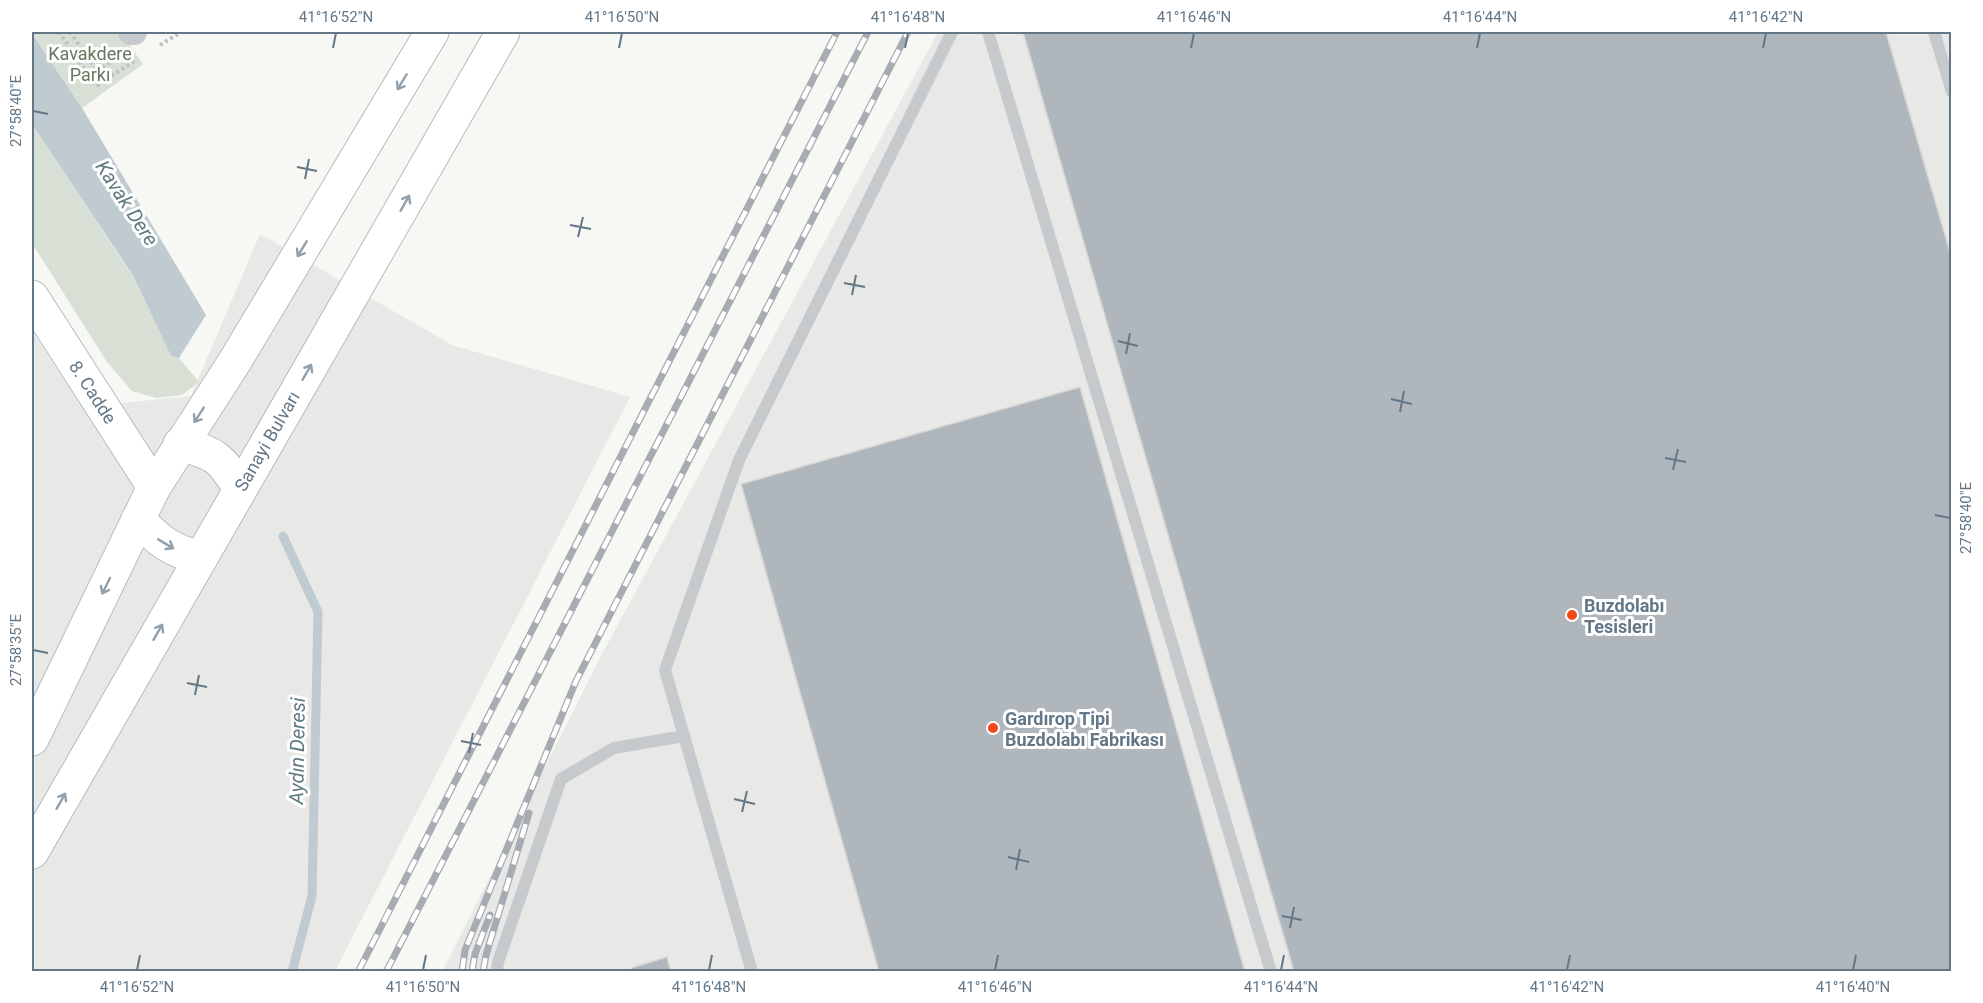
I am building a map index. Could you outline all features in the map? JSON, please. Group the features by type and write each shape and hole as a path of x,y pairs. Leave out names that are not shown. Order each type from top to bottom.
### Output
{"main road":[{"path":"32,739 154,487 235,361 432,32"},
{"name":"Sanayi Bulvarı","path":"32,852 503,32"},
{"name":"8. Cadde","path":"32,297 154,487"},
{"path":"180,444 202,450 223,462 240,489"},
{"path":"138,519 158,540 179,552 201,558"}],"lane":[{"path":"752,972 665,670 739,460 952,32"},
{"path":"988,32 1271,972"},
{"path":"1934,32 1952,92"},
{"path":"497,972 498,962 561,779 614,748 684,736"}],"path":[{"path":"59,32 96,86 143,56"},
{"path":"153,50 181,32"}],"shaded area":[{"name":"Buzdolabı Tesisleri","path":"938,32 1951,32 1951,971 442,972 601,656"},
{"path":"260,234 452,345 630,397 335,971 32,971 32,331 82,407 191,396"}],"green space":[{"name":"Kavakdere Parkı","path":"32,32 120,32 143,64 82,108"},
{"path":"32,124 132,275 171,356 179,358 199,382 182,395 156,398 132,391 107,362 32,243"}],"water":[{"name":"Kavak Dere","path":"32,33 82,108 206,315 179,358 171,356 132,274 32,124"}],"building":[{"name":"Buzdolabı Tesisleri","path":"1023,32 1886,32 1952,259 1952,972 1294,972"},
{"name":"Gardırop Tipi Buzdolabı Fabrikası","path":"1080,387 1245,972 879,972 741,484"},
{"path":"667,957 671,972 633,972 631,968"}],"waterway":[{"name":"Aydın Deresi","path":"283,536 318,612 312,896 292,972"}],"railway":[{"path":"358,972 837,32"},
{"path":"386,972 868,32"},
{"path":"462,972 465,950 576,681 908,32"},
{"path":"483,972 486,955 529,813"},
{"path":"472,972 475,954 490,915"}],"place":[{"name":"Buzdolabı Tesisleri","path":"1572,615"},
{"name":"Gardırop Tipi Buzdolabı Fabrikası","path":"993,728"}]}
